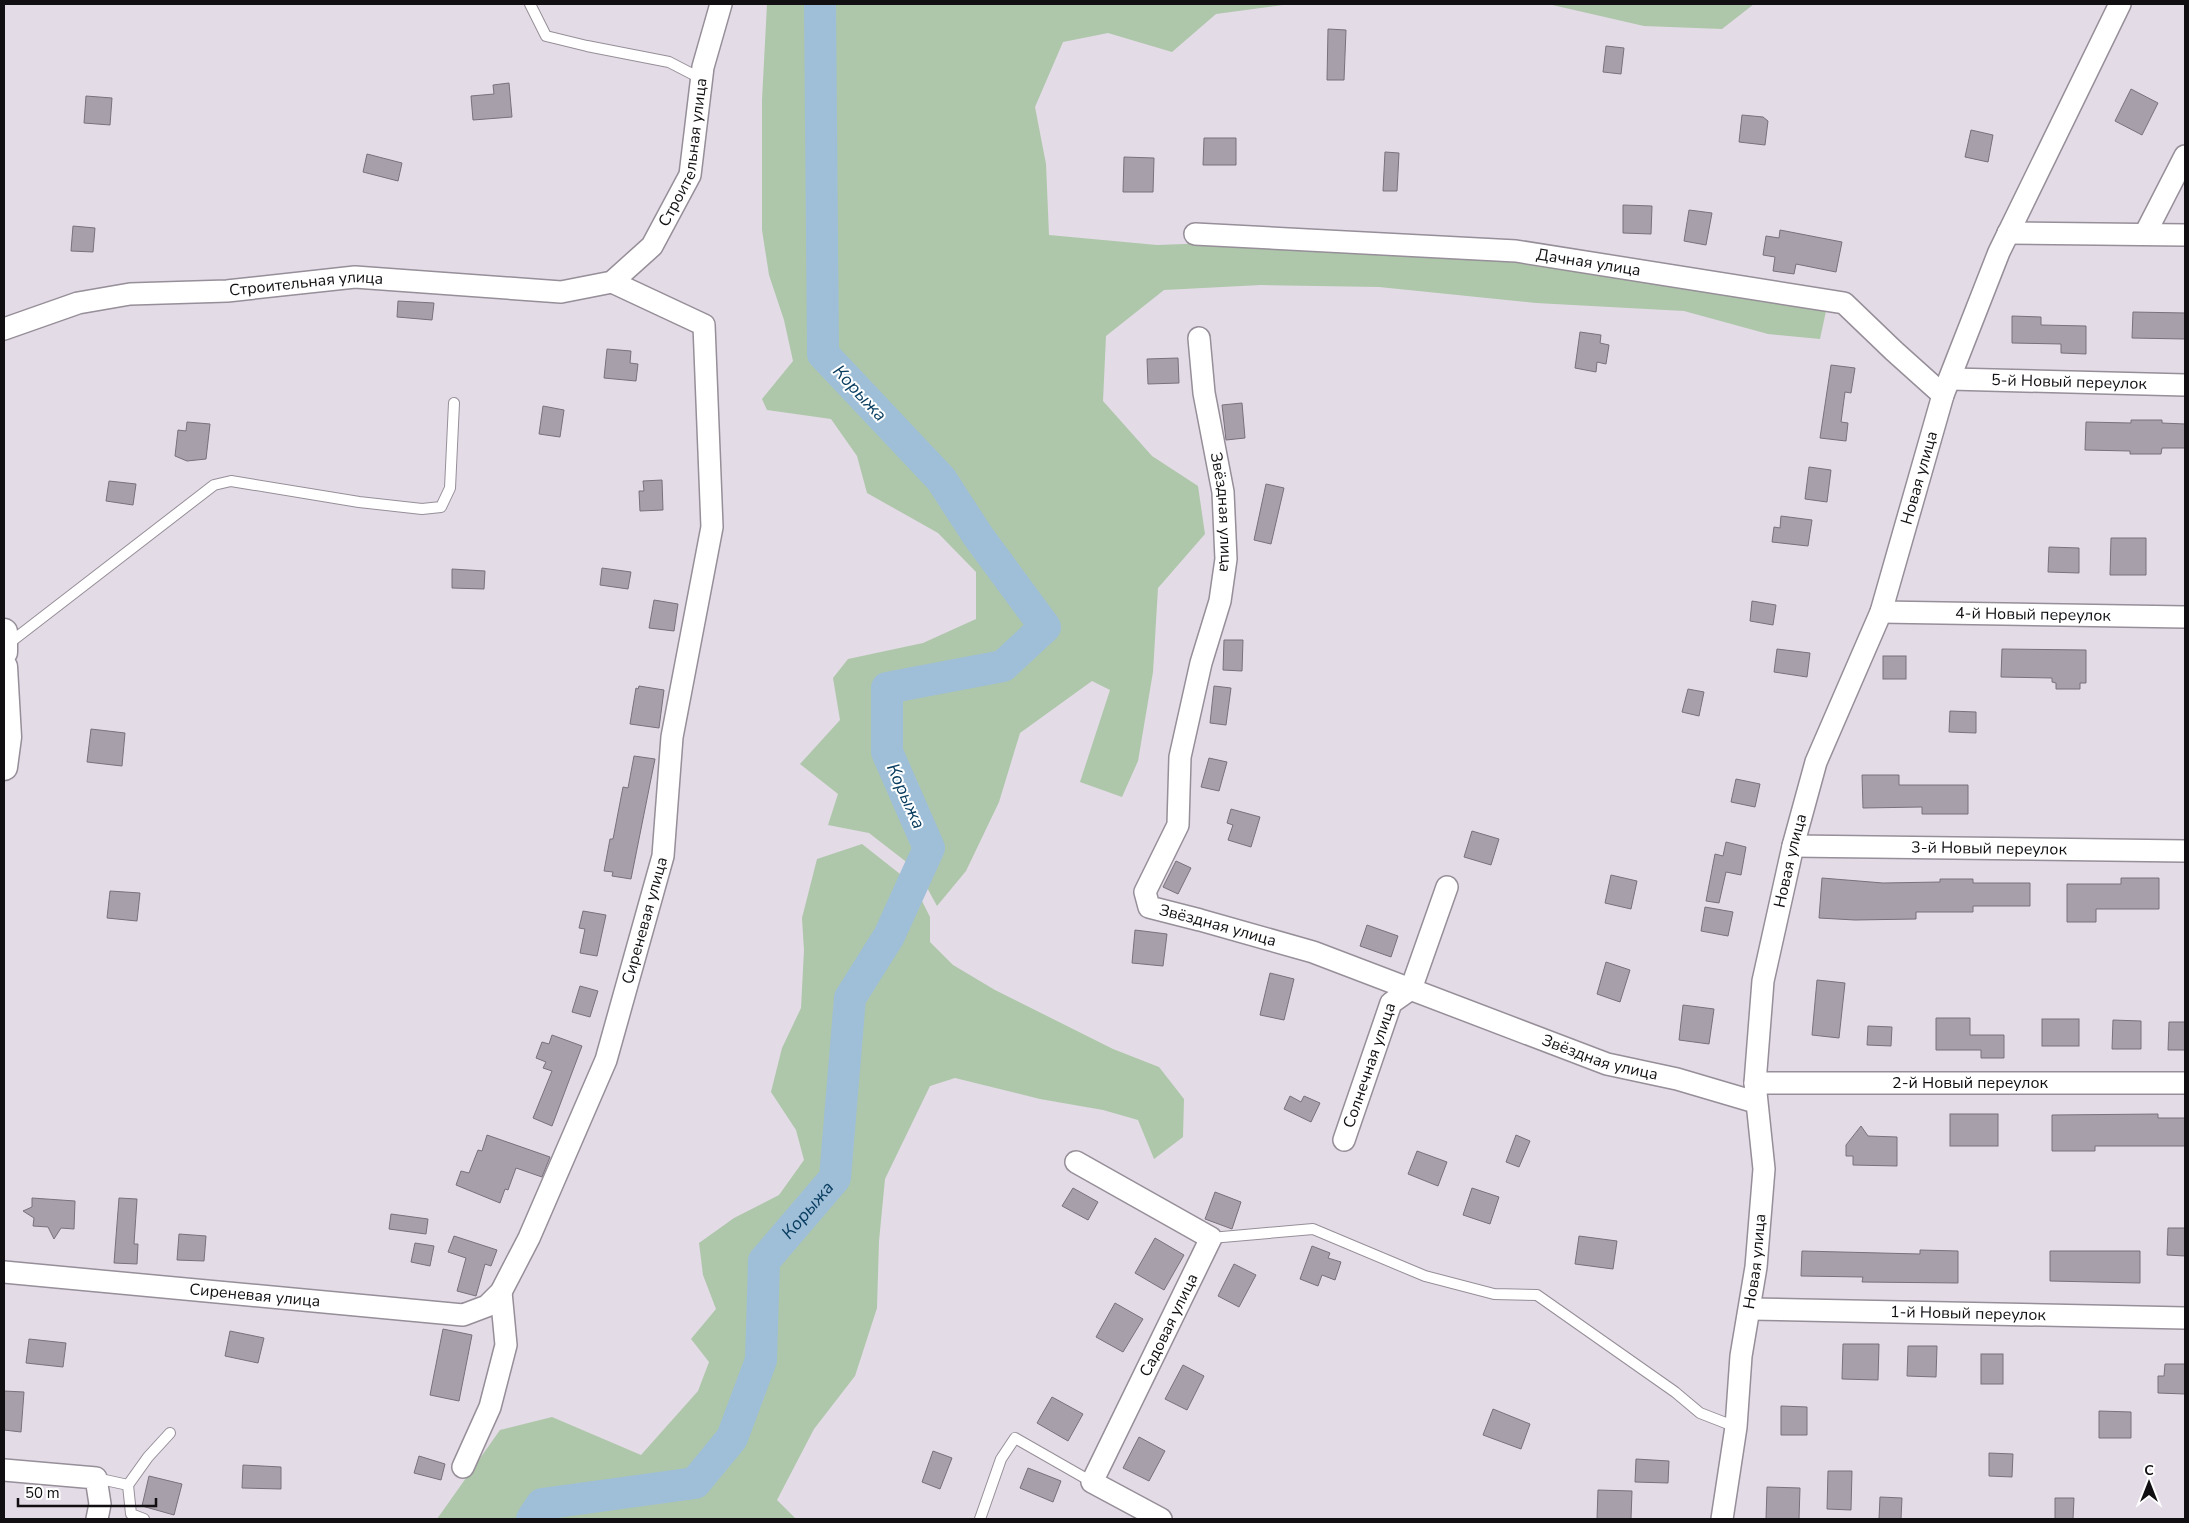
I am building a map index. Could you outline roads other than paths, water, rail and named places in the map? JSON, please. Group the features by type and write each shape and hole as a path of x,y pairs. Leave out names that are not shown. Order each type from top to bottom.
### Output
{"street":[{"name":"Строительная улица","path":"4,329 78,303 130,294 227,291 355,277 561,292 612,282 652,246 690,175 703,67 721,4"},
{"name":"Новая улица","path":"1722,1519 1736,1427 1741,1356 1750,1310 1764,1169 1755,1092 1763,981 1793,846 1816,762 1881,612 1947,387 2008,233 2120,4"},
{"path":"2145,234 2185,156"},
{"path":"2008,233 2185,235"},
{"name":"Дачная улица","path":"1195,234 1516,251 1844,303 1894,351 1947,387"},
{"name":"Сиреневая улица","path":"4,1272 463,1315 487,1306 501,1292 529,1238 606,1060 663,856 672,737 712,527 704,325 612,282"},
{"name":"Звёздная улица","path":"1199,338 1204,393 1223,492 1226,559 1220,601 1201,663 1180,757 1178,825 1144,892 1149,908 1200,920 1313,952 1607,1064 1677,1079 1755,1092"},
{"name":"5-й Новый переулок","path":"1947,387 2185,385"},
{"name":"4-й Новый переулок","path":"1881,612 2185,617"},
{"path":"4,650 8,737 4,767"},
{"name":"3-й Новый переулок","path":"1793,846 2185,851"},
{"name":"Солнечная улица","path":"1344,1140 1391,1003 1411,989 1447,887"},
{"name":"2-й Новый переулок","path":"1755,1092 2185,1083"},
{"path":"1076,1162 1211,1238"},
{"name":"Садовая улица","path":"1092,1482 1211,1238"},
{"path":"463,1467 490,1406 506,1344 501,1292"},
{"name":"1-й Новый переулок","path":"1750,1310 2185,1318"},
{"path":"4,1470 96,1478 100,1504 97,1519"},
{"path":"1092,1482 1161,1519"}],"lane":[{"path":"530,4 546,36 586,46 669,62 702,80"},
{"path":"4,650 214,485 231,481 359,502 422,509 441,507 450,488 454,403"},
{"path":"1211,1238 1312,1229 1425,1276 1494,1294 1536,1294 1675,1392 1700,1413 1736,1427"},
{"path":"144,1519 131,1514 128,1485 148,1457 170,1433"},
{"path":"980,1519 1001,1459 1015,1438 1092,1482"},
{"path":"96,1478 128,1485"}],"waterway":[{"name":"Корыжа","path":"532,1519 542,1504 695,1483 732,1438 761,1360 764,1261 835,1178 850,998 889,936 929,848 887,752 887,688 1003,666 1045,627 978,536 941,479 823,354 820,4"}]}
